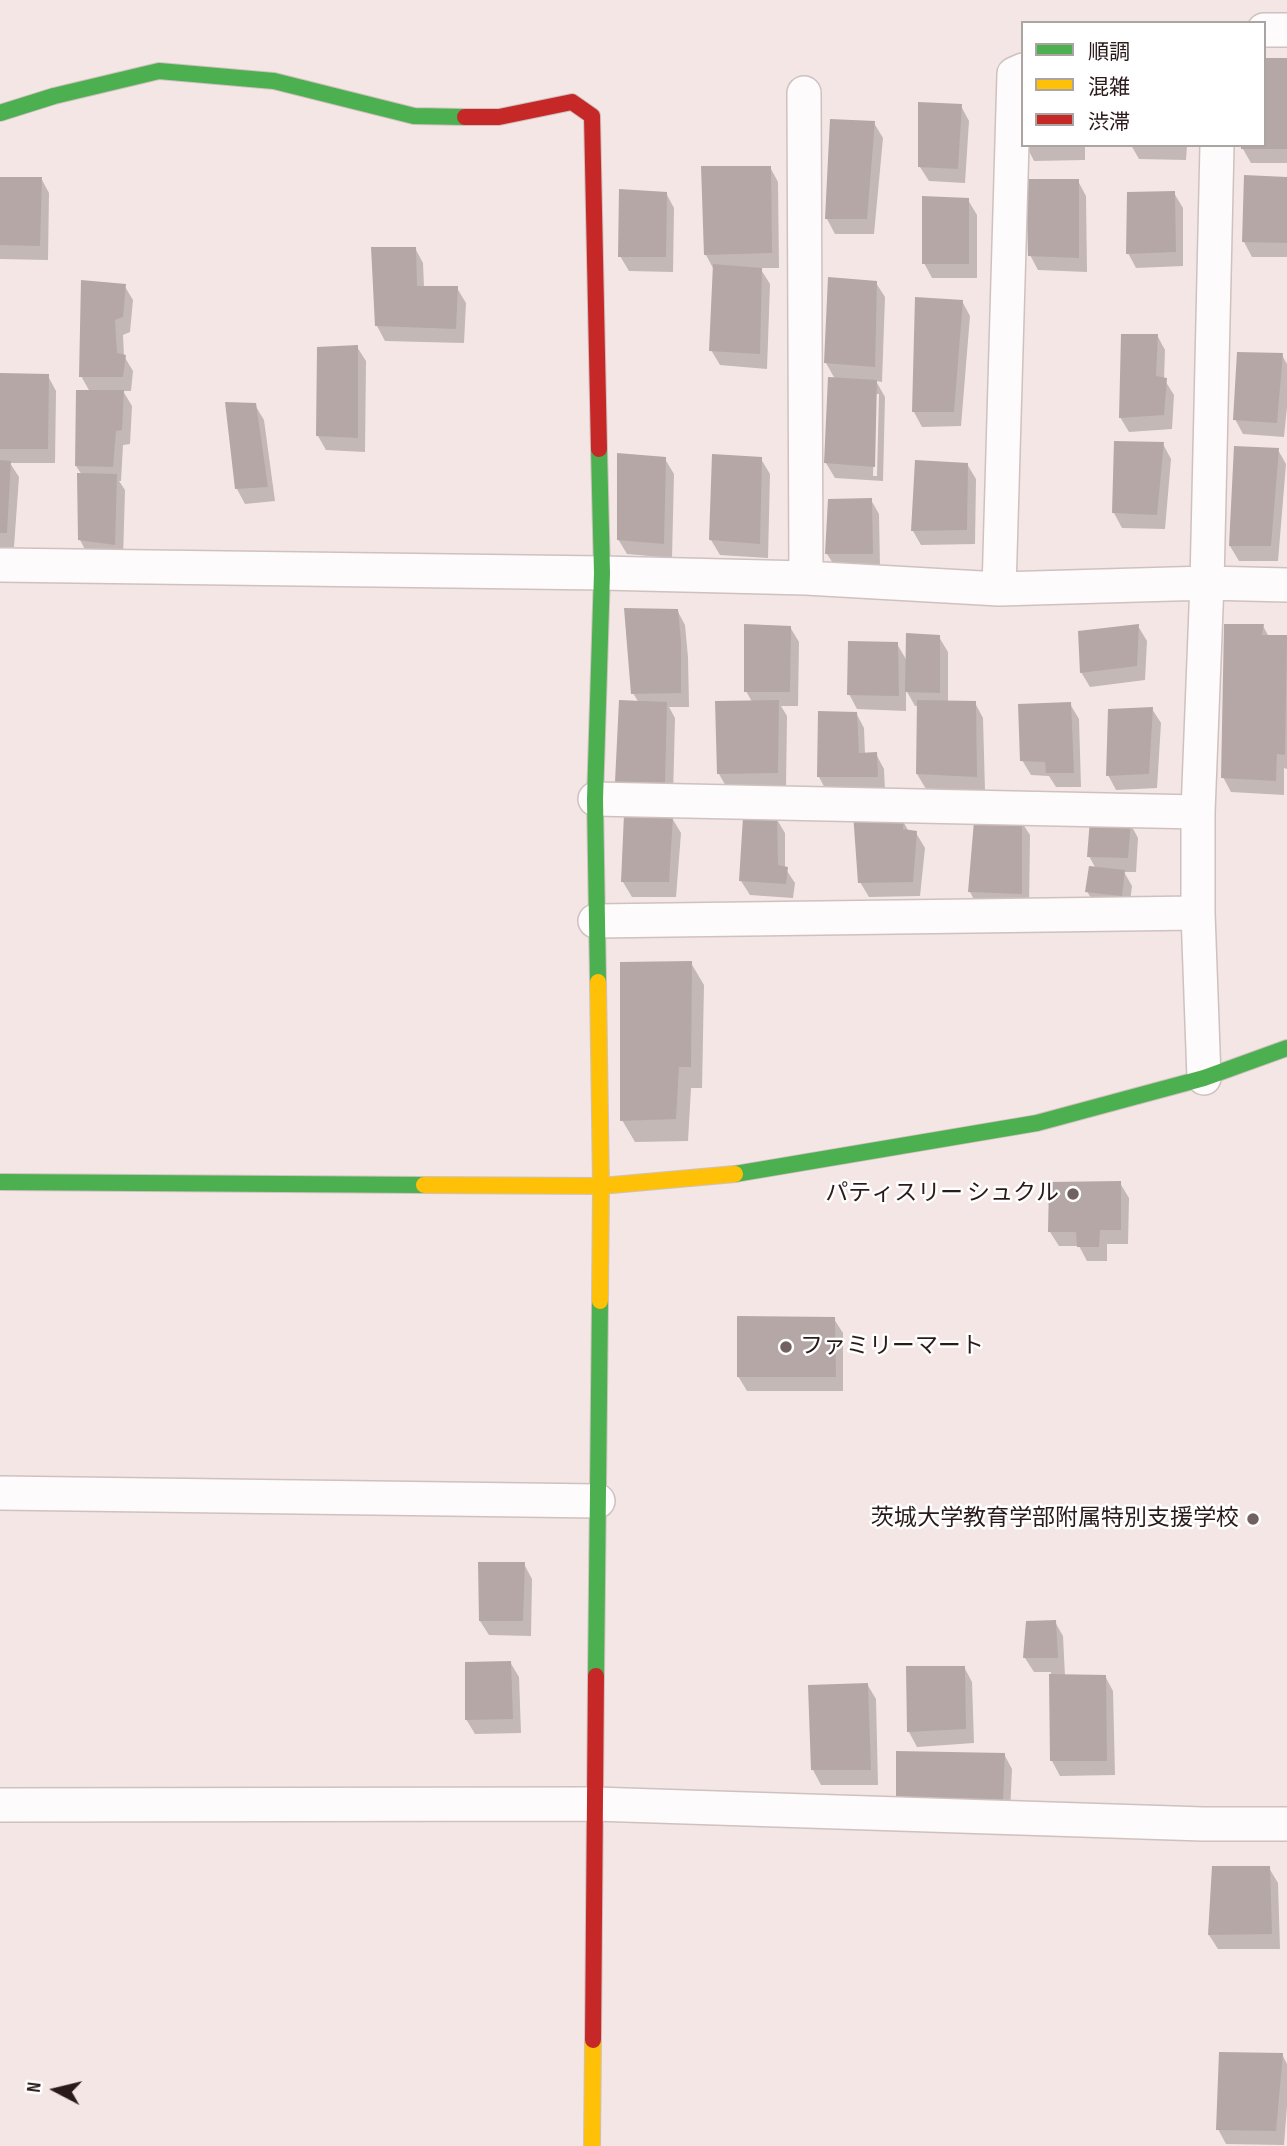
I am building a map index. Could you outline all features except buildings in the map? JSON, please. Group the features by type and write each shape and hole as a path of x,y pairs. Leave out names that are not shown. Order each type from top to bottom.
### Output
{"street":[{"path":"1266,30 1287,30"},
{"path":"0,113 54,96 159,71 274,81 414,116 499,117 572,102 592,116 602,573 595,799 601,1186 592,2146"},
{"path":"999,589 1014,74 1021,71"},
{"path":"804,93 806,578"},
{"path":"1204,1078 1198,913 1198,812 1207,583 1217,147"},
{"path":"0,565 602,573 806,578 999,589 1207,583 1287,585"},
{"path":"595,799 1198,812"},
{"path":"595,921 1198,913"},
{"path":"0,1182 601,1186 744,1173 1037,1123 1204,1078 1287,1048"},
{"path":"0,1493 598,1501"},
{"path":"0,1805 595,1804 1287,1825"}],"traffic: fast":[{"path":"0,113 54,96 159,71 274,81 414,116 465,117"},
{"path":"598,982 595,799 602,573 599,449"},
{"path":"735,1174 1037,1123 1204,1078 1287,1048"},
{"path":"0,1182 424,1185"},
{"path":"596,1676 600,1301"}],"traffic: slow":[{"path":"598,982 600,1301"},
{"path":"424,1185 601,1186 735,1174"},
{"path":"592,2146 593,2040"}],"traffic: jam":[{"path":"465,117 499,117 572,102 592,116 599,449"},
{"path":"593,2040 596,1676"}],"place":[{"name":"パティスリー シュクル","path":"1073,1194"},
{"name":"ファミリーマート","path":"786,1347"},
{"name":"茨城大学教育学部附属特別支援学校","path":"1253,1519"}]}
